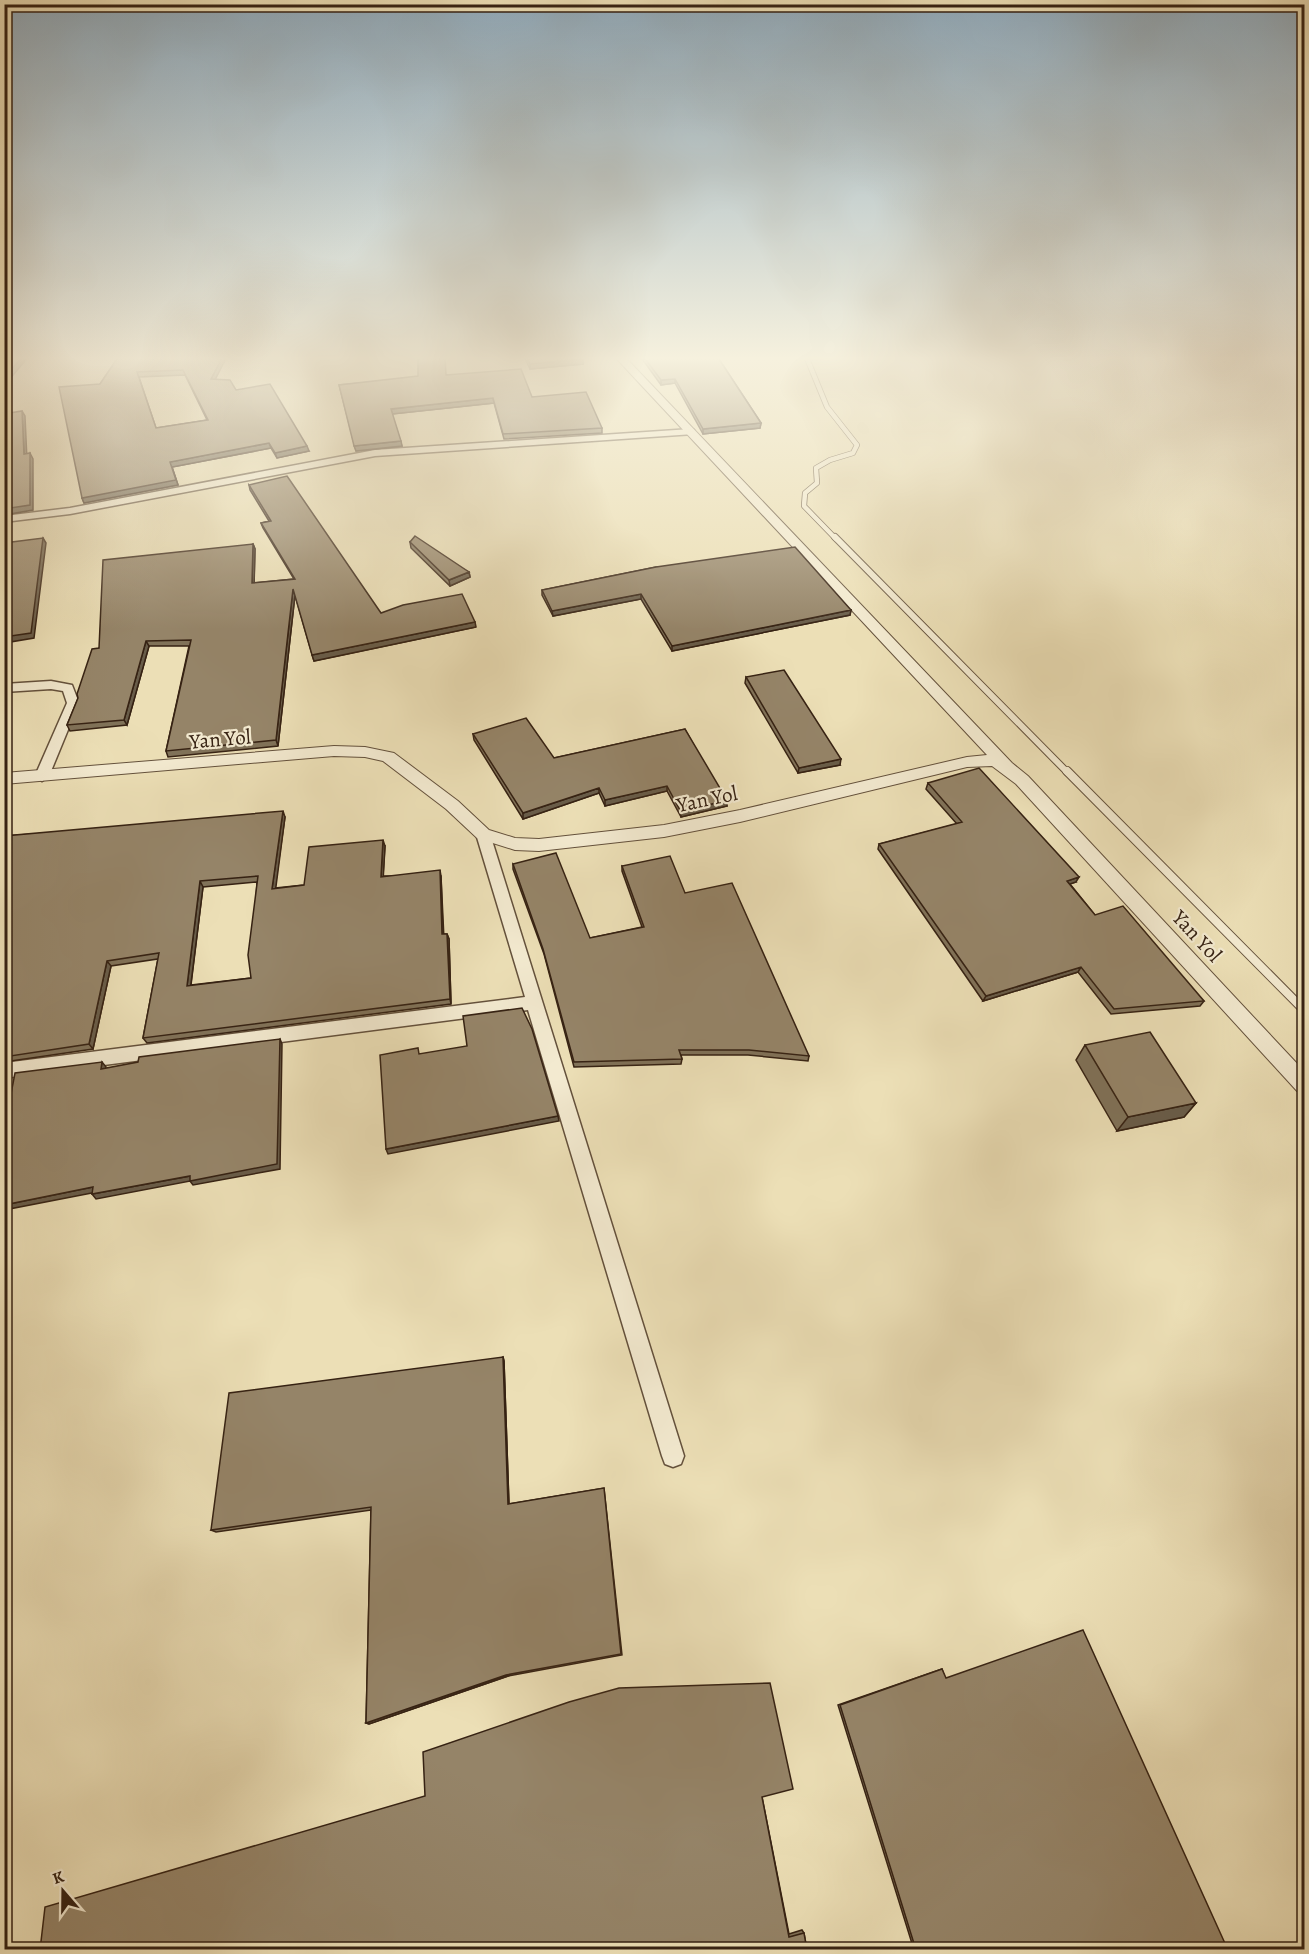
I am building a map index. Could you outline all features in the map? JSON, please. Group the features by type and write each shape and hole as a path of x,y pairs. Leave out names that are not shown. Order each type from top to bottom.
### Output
{"street":[{"path":"4,519 70,511 375,453 462,447"},
{"path":"705,447 1005,764"},
{"path":"4,688 51,685 68,688 73,703 42,776"},
{"name":"Yan Yol","path":"4,779 334,751 364,752 388,757 408,770 452,805 483,834 515,844 539,845 630,836 740,816 967,762 989,759 1005,764 1305,1085"},
{"path":"483,834 673,1456"},
{"path":"4,1071 534,1003"}],"lane":[{"path":"856,447 853,453 830,460 816,468 817,483 805,493 804,506 1305,1010"}],"building":[{"path":"4,447 24,447 24,454 30,453 30,505 4,509"},
{"path":"71,447 247,447 170,462 176,480 82,498"},
{"path":"272,447 302,447 275,453"},
{"path":"287,476 381,613 403,605 462,594 475,622 312,655 293,589 276,740 166,751 191,640 146,641 124,720 67,725 78,698 77,694 92,649 99,648 103,560 253,544 252,583 295,579 261,523 271,521 249,485"},
{"path":"415,536 469,572 449,580 410,542"},
{"path":"43,538 31,633 4,637 4,543"},
{"path":"795,547 851,610 672,646 641,594 552,611 542,590 656,567"},
{"path":"784,670 841,759 799,768 746,677"},
{"path":"526,718 554,758 685,729 727,800 681,812 667,786 605,800 599,788 523,813 473,734"},
{"path":"979,768 1079,877 1067,881 1095,915 1123,906 1204,1001 1114,1009 1081,967 986,996 879,844 962,822 928,783"},
{"path":"283,811 272,889 304,885 309,847 383,840 381,877 440,870 442,934 447,934 450,999 143,1038 159,953 107,961 89,1044 4,1057 4,836","holes":["258,876 248,955 251,978 187,986 200,881"]},
{"path":"556,853 590,938 644,927 622,866 670,856 685,893 732,883 809,1056 749,1050 679,1050 682,1059 574,1062 543,949 513,864"},
{"path":"522,1008 532,1029 558,1116 386,1149 380,1055 418,1048 419,1054 467,1046 463,1016"},
{"path":"1150,1032 1196,1103 1128,1117 1085,1045"},
{"path":"280,1039 277,1164 190,1181 190,1176 92,1194 93,1187 4,1205 4,1130 15,1073 102,1062 101,1069 138,1062 139,1057"},
{"path":"503,1357 508,1504 604,1488 621,1654 506,1675 366,1723 371,1507 211,1530 229,1393"},
{"path":"1083,1630 1228,1950 916,1950 840,1705 942,1669 946,1678"},
{"path":"770,1683 793,1789 762,1797 789,1937 804,1933 807,1950 40,1950 45,1907 425,1796 423,1752 569,1702 619,1688"}]}
